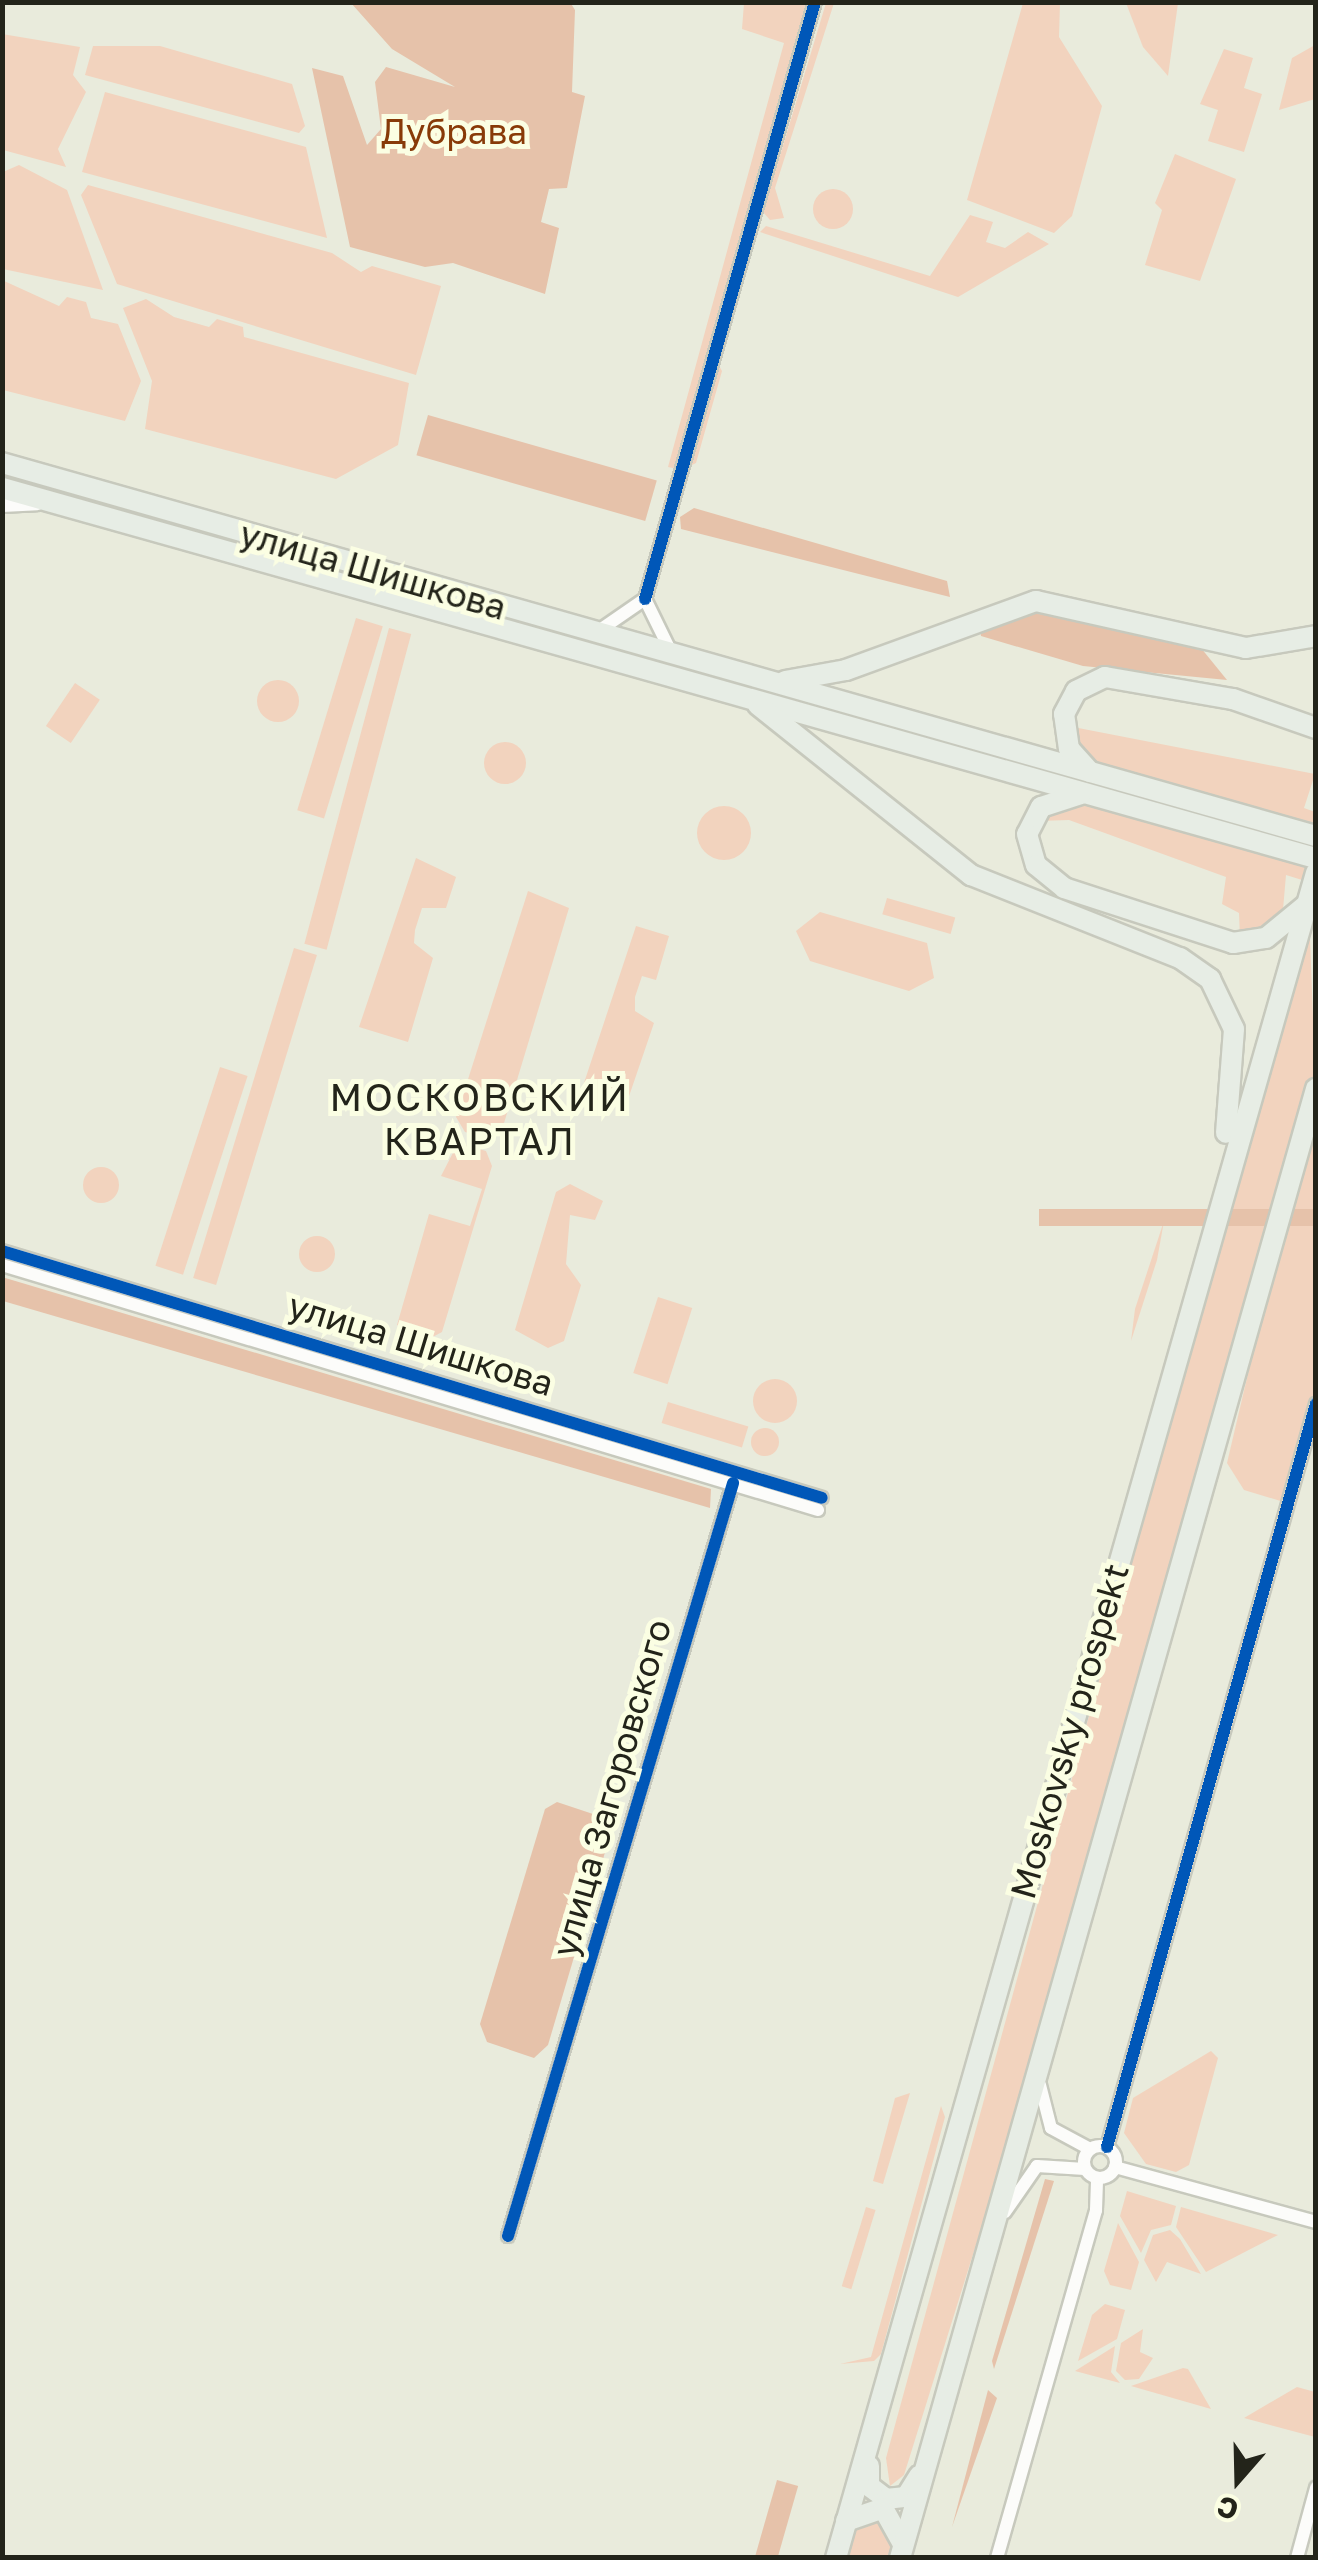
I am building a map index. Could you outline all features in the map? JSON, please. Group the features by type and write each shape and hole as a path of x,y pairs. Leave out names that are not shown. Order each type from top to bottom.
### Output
{"main road":[{"name":"улица Шишкова","path":"2,463 315,564"},
{"name":"улица Шишкова","path":"2,488 396,586 743,694 1088,783"},
{"name":"улица Шишкова","path":"396,586 594,632 770,682 1088,783"},
{"path":"770,682 846,670 1036,601 1246,648 1316,636"},
{"path":"1309,856 1088,783 1069,749 1064,714 1076,690 1105,677 1234,699 1316,728"},
{"path":"743,694 971,875 1180,958 1220,992 1237,1078 1199,1272"},
{"path":"1316,836 1088,783 1041,806 1027,834 1036,865 1064,888 1233,943 1266,938 1306,905 1316,873"},
{"name":"Moskovsky prospekt","path":"836,2558 1306,905"},
{"name":"Moskovsky prospekt","path":"902,2552 1004,2214 1316,1089"},
{"path":"868,2454 869,2486 886,2499 906,2497 928,2460"},
{"path":"846,2521 883,2508 902,2552"}],"street":[{"path":"675,656 649,622 645,599 816,2"},
{"path":"2,503 42,500"},
{"path":"594,632 645,599"},
{"name":"улица Шишкова","path":"2,1251 820,1504 732,1483 2,1266"},
{"path":"1115,2167 1107,2147 1316,1404"},
{"name":"улица Загоровского","path":"508,2236 732,1483"},
{"path":"1040,2085 1051,2128 1090,2148 1107,2147"},
{"path":"1085,2169 1090,2148"},
{"path":"1004,2214 1036,2166 1085,2169 1097,2178"},
{"path":"1097,2178 1115,2167 1316,2222"},
{"path":"996,2558 1096,2210 1097,2178"},
{"path":"1297,2558 1316,2488"}],"shaded area":[{"path":"744,3 815,3 714,357 722,371 696,463 682,470 668,467 784,43 742,29"},
{"path":"826,3 834,3 775,188 784,218 770,220 763,212"},
{"path":"1023,3 1060,3 1059,37 1102,106 1072,216 1054,233 967,200"},
{"path":"1126,3 1178,3 1168,76 1143,47"},
{"path":"2,34 80,47 73,75 86,92 58,149 66,167 3,150"},
{"path":"1315,45 1315,99 1279,110 1292,58"},
{"path":"93,46 160,46 292,84 305,126 299,133 85,75"},
{"path":"1224,49 1253,58 1244,88 1262,94 1244,152 1208,141 1218,110 1200,104"},
{"path":"105,92 306,147 327,238 82,172"},
{"path":"1175,154 1236,179 1200,281 1145,265 1162,210 1155,203"},
{"path":"19,165 67,190 103,290 3,269 3,172"},
{"path":"88,185 332,253 361,272 372,266 441,286 416,375 117,284 81,195"},
{"path":"833,189 847,195 853,209 847,223 833,229 819,223 813,209 819,195"},
{"path":"970,215 993,222 986,242 1005,248 1028,232 1049,244 958,297 760,232 766,226 930,276"},
{"path":"2,280 59,306 67,297 86,302 91,318 118,324 141,381 125,421 3,390"},
{"path":"146,299 174,317 209,327 217,319 243,327 244,337 409,383 398,445 336,479 145,429 152,381 123,308"},
{"path":"2,470 310,558 308,565 3,479"},
{"path":"404,585 1314,846 1312,853 402,592"},
{"path":"356,618 383,626 324,818 297,810"},
{"path":"389,628 411,634 327,950 304,944"},
{"path":"278,680 293,686 299,701 293,716 278,722 263,716 257,701 263,686"},
{"path":"75,683 100,700 71,743 46,726"},
{"path":"1068,726 1315,774 1304,808 1315,812 1315,826 1086,760"},
{"path":"505,742 520,748 526,763 520,778 505,784 490,778 484,763 490,748"},
{"path":"1082,802 1315,869 1315,884 1286,875 1282,921 1240,938 1239,913 1222,904 1226,877 1069,820 1039,821"},
{"path":"724,806 743,814 751,833 743,852 724,860 705,852 697,833 705,814"},
{"path":"416,858 456,877 446,908 422,908 415,930 414,943 433,958 408,1042 359,1027"},
{"path":"528,891 569,908 501,1133 490,1139 465,1132 456,1117"},
{"path":"887,898 955,918 951,934 882,914"},
{"path":"820,912 927,943 934,978 909,991 810,961 796,931"},
{"path":"1309,912 1315,1070 1025,2088 904,2475 890,2486 886,2458"},
{"path":"636,926 669,936 656,980 642,976 635,997 635,1011 654,1023 625,1108 580,1095"},
{"path":"294,948 317,955 216,1285 193,1278"},
{"path":"220,1067 248,1076 183,1275 155,1266"},
{"path":"1315,1089 1315,1404 1287,1503 1244,1490 1227,1463"},
{"path":"458,1143 486,1151 492,1166 442,1332 425,1341 397,1325 429,1214 470,1226 482,1189 441,1176"},
{"path":"101,1167 114,1172 119,1185 114,1198 101,1203 88,1198 83,1185 88,1172"},
{"path":"570,1184 603,1201 595,1220 570,1215 566,1264 581,1285 564,1341 548,1348 515,1330 556,1192"},
{"path":"1164,1221 1157,1260 1131,1341 1135,1309"},
{"path":"317,1236 330,1241 335,1254 330,1267 317,1272 304,1267 299,1254 304,1241"},
{"path":"658,1297 692,1308 668,1384 633,1373"},
{"path":"775,1379 791,1385 797,1401 791,1417 775,1423 759,1417 753,1401 759,1385"},
{"path":"668,1402 748,1427 742,1448 662,1423"},
{"path":"765,1428 775,1432 779,1442 775,1452 765,1456 755,1452 751,1442 755,1432"},
{"path":"1211,2051 1218,2058 1189,2165 1176,2172 1146,2164 1124,2133 1133,2098"},
{"path":"910,2093 883,2184 873,2181 895,2098"},
{"path":"941,2106 945,2117 881,2354 874,2361 840,2364 871,2357"},
{"path":"1127,2191 1176,2206 1171,2225 1151,2230 1141,2253 1120,2216"},
{"path":"866,2207 876,2210 851,2289 842,2286"},
{"path":"1181,2207 1278,2235 1206,2272 1176,2227"},
{"path":"1118,2223 1139,2262 1131,2290 1110,2285 1104,2271"},
{"path":"1170,2230 1201,2274 1167,2262 1156,2282 1144,2260 1153,2235"},
{"path":"1105,2304 1125,2310 1117,2339 1078,2361 1092,2315"},
{"path":"1143,2329 1140,2352 1153,2358 1139,2379 1125,2380 1116,2371 1121,2343"},
{"path":"1115,2346 1111,2372 1120,2383 1075,2371"},
{"path":"1183,2368 1188,2369 1211,2409 1131,2386"},
{"path":"1297,2387 1315,2392 1315,2437 1244,2418"},
{"path":"879,2513 893,2539 888,2557 845,2558 853,2527"}],"green space":[{"name":"Дубрава","path":"570,2 575,10 572,92 585,96 567,188 549,189 541,222 559,228 545,294 453,263 425,267 350,247 312,68 343,76 367,145 381,129 375,82 386,67 455,87 392,49 351,3"},
{"path":"428,415 657,481 645,521 416,455"},
{"path":"694,508 947,581 950,597 681,529 680,517"},
{"path":"1041,605 1201,648 1227,680 1083,666 981,636 980,628"},
{"path":"1039,1209 1315,1209 1315,1226 1039,1226"},
{"path":"2,1277 711,1489 710,1508 3,1301"},
{"path":"557,1802 599,1816 611,1832 548,2045 534,2058 487,2042 480,2024 545,1809"},
{"path":"1045,2179 1054,2181 994,2369 992,2361"},
{"path":"988,2390 997,2398 952,2527"},
{"path":"777,2480 798,2486 778,2558 755,2557"}],"cycle path":[{"path":"645,599 815,2"},
{"path":"2,1251 822,1498"},
{"path":"1107,2147 1316,1404"},
{"path":"508,2236 733,1483"}],"district":[{"name":"МОСКОВСКИЙ КВАРТАЛ","path":"480,1119"}]}
